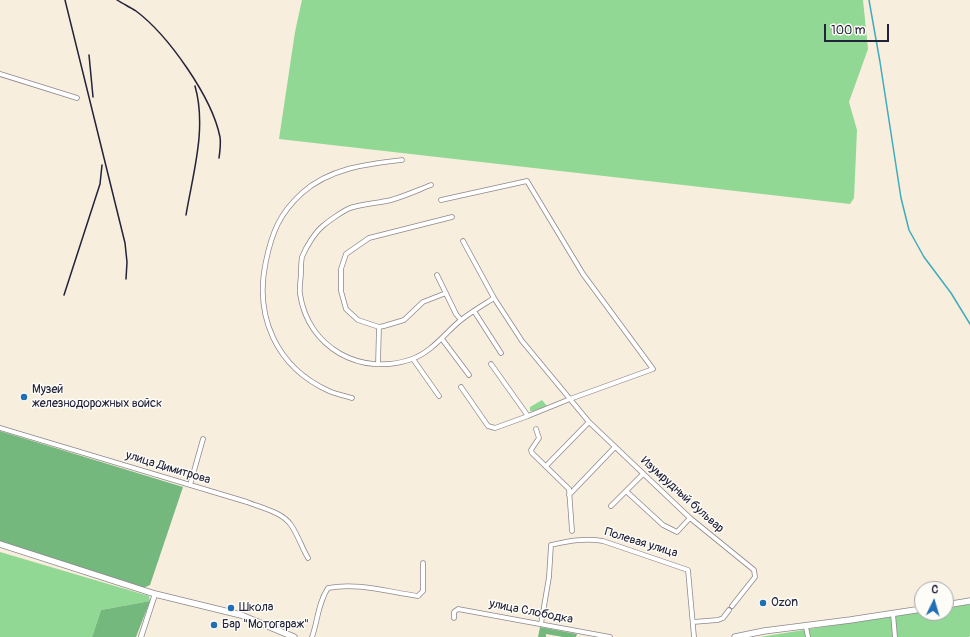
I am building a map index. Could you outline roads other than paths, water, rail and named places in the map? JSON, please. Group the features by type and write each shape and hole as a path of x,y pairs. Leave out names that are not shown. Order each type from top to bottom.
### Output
{"main road":[{"path":"0,544 155,594 241,615 290,636"},
{"path":"954,604 970,602"},
{"path":"735,637 764,634 914,610"}],"street":[{"path":"0,74 77,98"},
{"path":"352,398 330,391 309,380 291,364 277,345 267,324 262,301 262,277 273,232 286,209 303,192 324,178 344,170 364,164 402,160"},
{"path":"441,200 527,181 583,274 653,369 495,428 488,426 461,387"},
{"path":"431,185 392,200 349,208 323,225 313,238 302,258 300,292 303,307 320,339 340,355 359,362 378,364 399,363 413,359 429,349 442,339 461,320 494,298"},
{"path":"446,293 423,302 404,320 379,327 358,320 346,309 341,291 341,269 346,254 369,238 452,217"},
{"name":"Изумрудный бульвар","path":"463,241 494,298 522,341 589,422 690,518 754,570 755,577 723,618 718,620 693,622"},
{"path":"438,275 456,314 461,320"},
{"path":"474,311 501,353"},
{"path":"378,364 379,327"},
{"path":"442,339 469,375"},
{"path":"413,359 439,396"},
{"path":"491,364 528,416"},
{"path":"546,466 589,422"},
{"name":"улица Димитрова","path":"0,428 247,502 273,512 283,518 290,525 308,558"},
{"path":"536,429 538,440 531,450 532,453 569,489 572,531"},
{"path":"190,485 203,439"},
{"path":"569,495 615,447"},
{"path":"611,506 643,474"},
{"path":"626,491 663,525 677,532 690,518"},
{"name":"Полевая улица","path":"541,624 550,577 551,545 585,539 603,541 688,570 694,637"},
{"path":"312,637 321,600 328,588 342,585 381,589 418,596 423,591 423,562"},
{"path":"141,637 155,594"},
{"name":"улица Слободка","path":"454,618 454,612 458,609 610,637"},
{"path":"893,614 895,637"},
{"path":"806,627 808,637"}],"waterway":[{"path":"869,0 901,198 909,230 924,257 951,293 970,324"}],"railway":[{"path":"65,0 125,243 127,262 126,279"},
{"path":"117,0 136,11 162,35 187,68 208,104 215,121 220,137 219,158"},
{"path":"89,55 93,97"},
{"path":"186,215 198,150 200,118 195,86"},
{"path":"64,295 100,184 102,165"}],"place":[{"name":"Музей железнодорожных войск","path":"24,397"},
{"name":"Ozon","path":"763,603"},
{"name":"Школа","path":"231,608"},
{"name":"Бар \"Мотогараж\"","path":"214,625"}]}
